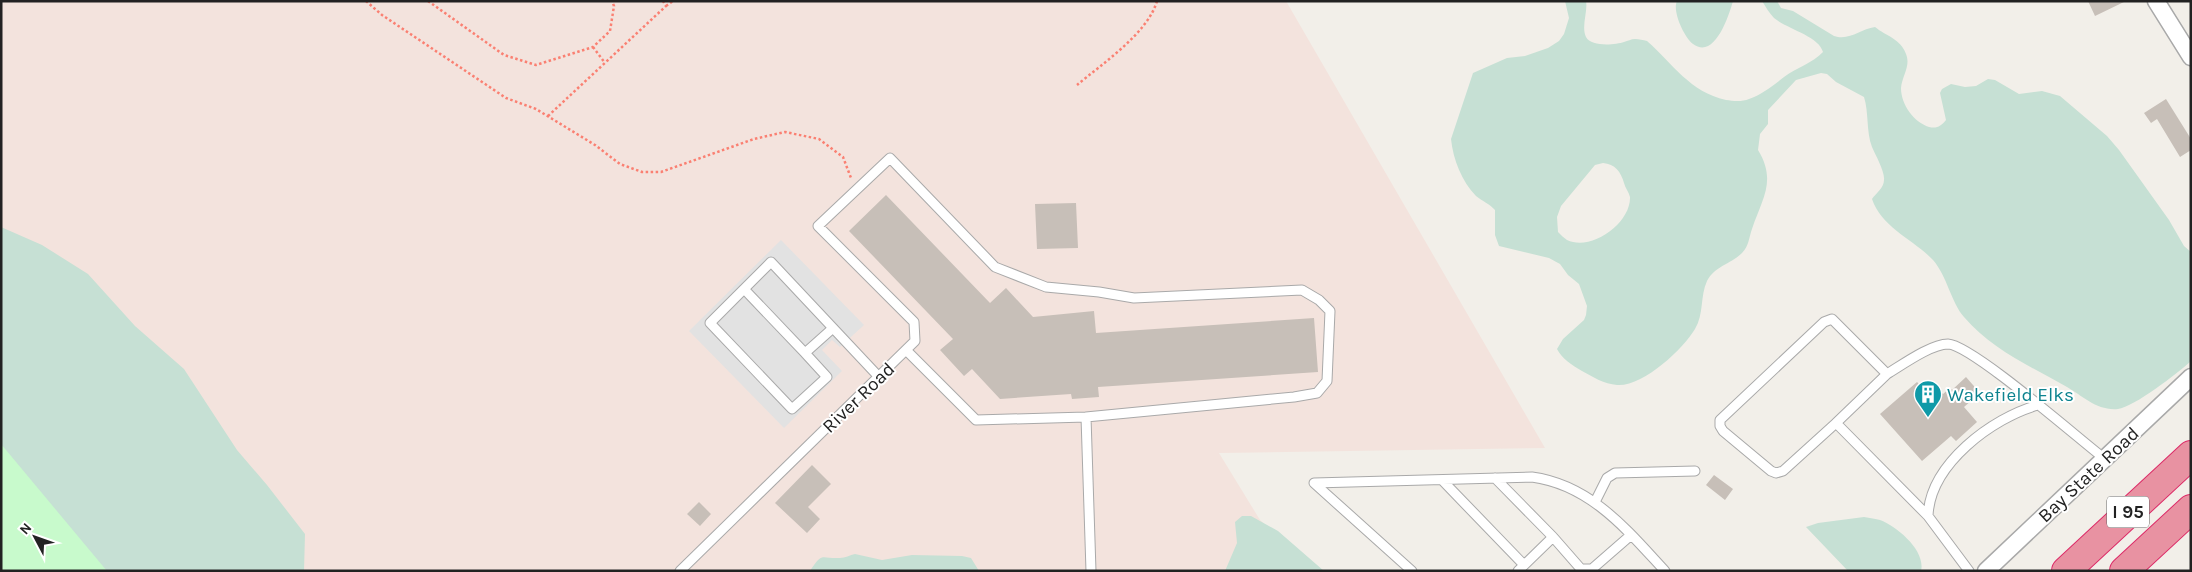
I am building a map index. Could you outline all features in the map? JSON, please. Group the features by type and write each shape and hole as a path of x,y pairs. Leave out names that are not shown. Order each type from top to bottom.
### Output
{"highway":[{"name":"I 95","path":"2066,571 2191,455"},
{"name":"I 95","path":"2124,571 2191,509"}],"street":[{"path":"2156,1 2191,58"},
{"name":"Bay State Road","path":"1986,571 2191,377"}],"lane":[{"name":"River Road","path":"680,571 906,350 976,420 1086,417 1294,398 1317,393 1327,381 1330,310 1319,300 1302,290 1134,298 1046,287 995,268 890,158 855,188"},
{"path":"855,188 818,226 914,322 915,341 906,350"},
{"path":"744,289 827,377 792,409 710,323 744,289 771,262 879,376"},
{"path":"1887,374 1836,321 1827,320 1723,417 1720,424 1723,430 1770,471 1778,473 1836,423 1887,374 1927,351 1949,344 1969,352 2105,460"},
{"path":"805,353 833,328"},
{"path":"1928,516 1928,505 1934,488 1953,460 1987,429 2020,410 2038,405"},
{"path":"1086,417 1091,571"},
{"path":"1836,423 1928,516 1969,571"},
{"path":"1595,502 1607,478 1615,473 1696,471"},
{"path":"1412,571 1314,483 1532,477 1544,479 1583,494 1595,502 1616,519 1665,571"},
{"path":"1495,478 1553,537 1579,568 1585,570 1594,568 1631,535"},
{"path":"1442,480 1521,568 1553,537"}],"path":[{"path":"366,1 382,15 506,98 536,109 594,145 620,164 642,172 661,172 754,139 784,132 820,138 843,157 855,188"},
{"path":"428,1 504,55 536,65 593,47 610,31 614,6 612,1"},
{"path":"663,1 666,6"},
{"path":"548,116 673,1"},
{"path":"1077,85 1136,35 1154,10 1156,1"},
{"path":"593,47 605,63"}],"shaded area":[{"path":"1,1 1286,1 1545,448 1219,453 1260,520 1316,571 107,571 1,444"},
{"path":"781,240 864,325 840,347 832,340 822,350 842,371 784,428 689,331"}],"green space":[{"path":"1565,1 1586,1 1584,28 1586,37 1589,40 1598,44 1620,43 1634,39 1647,41 1692,84 1702,91 1726,100 1743,101 1758,95 1823,52 1815,41 1774,18 1762,1 1777,1 1781,8 1793,11 1834,36 1850,36 1875,27 1897,41 1904,49 1907,58 1907,67 1901,88 1903,101 1909,112 1918,121 1929,127 1939,126 1946,120 1940,93 1942,89 1951,84 1965,87 1976,86 1988,79 1995,80 2019,94 2042,91 2060,96 2107,136 2119,150 2169,220 2184,246 2191,252 2191,361 2145,396 2125,407 2110,409 2091,402 2012,356 1986,338 1964,317 1938,266 1933,260 1890,226 1877,209 1872,199 1883,186 1884,177 1870,141 1864,97 1836,82 1827,74 1821,73 1796,80 1768,110 1768,124 1760,134 1758,150 1764,161 1766,171 1767,181 1763,199 1744,250 1738,257 1714,272 1707,281 1698,323 1689,337 1672,356 1638,380 1617,385 1603,382 1590,376 1568,362 1557,349 1563,339 1584,320 1586,315 1587,306 1579,284 1568,275 1560,264 1549,258 1499,246 1495,235 1495,210 1476,196 1466,184 1456,162 1451,139 1473,73 1507,58 1525,56 1548,48 1559,41 1564,34 1569,18","holes":["1607,164 1614,167 1621,175 1630,197 1629,207 1617,225 1598,239 1577,243 1567,240 1558,232 1557,217 1561,206 1595,165"]},
{"path":"1677,1 1733,1 1720,34 1708,46 1701,47 1693,44 1683,30 1677,17"},
{"path":"1,227 42,245 88,274 135,326 184,369 237,450 305,534 304,571 1,571"},
{"path":"1,444 107,571 1,571"},
{"path":"1242,516 1251,516 1278,531 1324,571 1225,571 1237,543 1235,522"},
{"path":"1864,517 1887,523 1902,534 1915,548 1921,563 1921,571 1848,571 1806,527 1818,523"},
{"path":"855,554 882,560 912,555 962,556 971,558 979,571 810,571 820,558 842,558"}],"building":[{"path":"2088,1 2126,1 2095,16"},
{"path":"2166,99 2191,139 2191,150 2180,157 2157,119 2151,123 2144,113"},
{"path":"886,195 990,303 1006,288 1033,317 1094,311 1096,333 1314,318 1318,372 1098,387 1099,397 1072,399 1071,394 1000,399 972,369 964,376 940,350 953,339 849,231"},
{"path":"1076,203 1078,248 1037,249 1035,204"},
{"name":"Wakefield Elks","path":"1966,377 1980,393 1964,407 1977,422 1956,441 1951,436 1922,461 1880,414 1917,382 1923,388 1931,381 1943,394 1950,388 1952,390"},
{"path":"812,465 831,484 808,507 820,519 807,533 775,503"},
{"path":"1714,475 1733,489 1725,500 1706,485"},
{"path":"699,502 711,514 700,526 687,514"}],"place":[{"name":"Wakefield Elks","path":"1928,418"}]}
